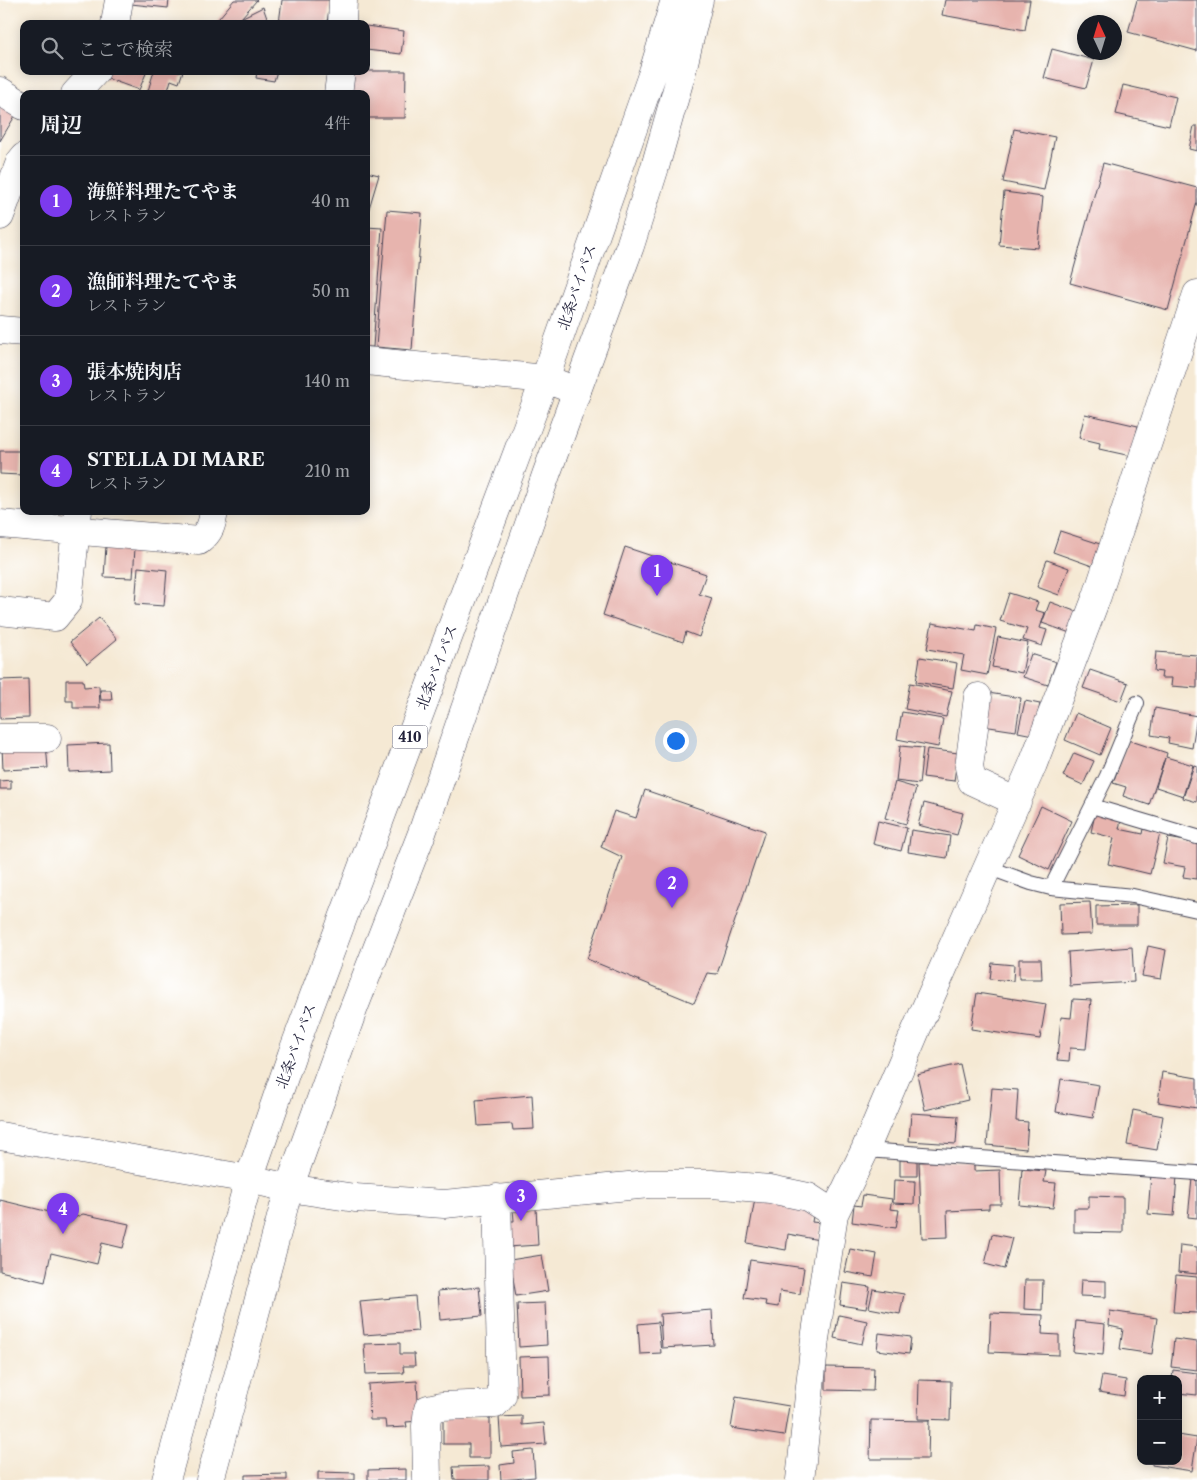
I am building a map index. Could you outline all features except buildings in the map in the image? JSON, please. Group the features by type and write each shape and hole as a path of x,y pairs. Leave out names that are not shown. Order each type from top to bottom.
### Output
{"main road":[{"path":"116,20 119,0"},
{"path":"342,20 343,0"},
{"name":"北条バイパス","path":"166,1480 249,1179 296,1044 545,379 653,72 675,0"},
{"path":"210,1480 289,1188 353,1010 422,833 546,475 630,246 681,75 699,0"},
{"path":"79,90 92,75"},
{"path":"339,90 340,75"},
{"path":"0,90 20,103"},
{"path":"0,216 20,162"},
{"path":"800,1480 816,1339 834,1214 865,1150 1033,764 1097,596 1197,294"},
{"path":"0,330 20,332"},
{"path":"370,361 545,379 577,390"},
{"path":"0,524 77,522 199,542 206,536 212,526 213,515"},
{"path":"0,612 55,617 68,601 77,522"},
{"path":"978,697 969,767 972,781 1016,802"},
{"path":"0,738 47,738"},
{"path":"0,1136 249,1179 289,1188 355,1198 444,1204 649,1184 712,1184 770,1189 808,1197 834,1214"},
{"path":"427,1480 426,1426 428,1410 442,1406 495,1404 502,1396 497,1198"}],"lane":[{"path":"1051,888 1107,776 1137,703"},
{"path":"1092,806 1197,837"},
{"path":"987,866 1031,884 1051,888 1133,896 1197,910"},
{"path":"865,1150 1197,1173"}],"place":[{"name":"海鮮料理たてやま","path":"657,596"},
{"name":"漁師料理たてやま","path":"672,908"},
{"name":"張本焼肉店","path":"521,1221"},
{"name":"STELLA DI MARE","path":"63,1234"}]}
